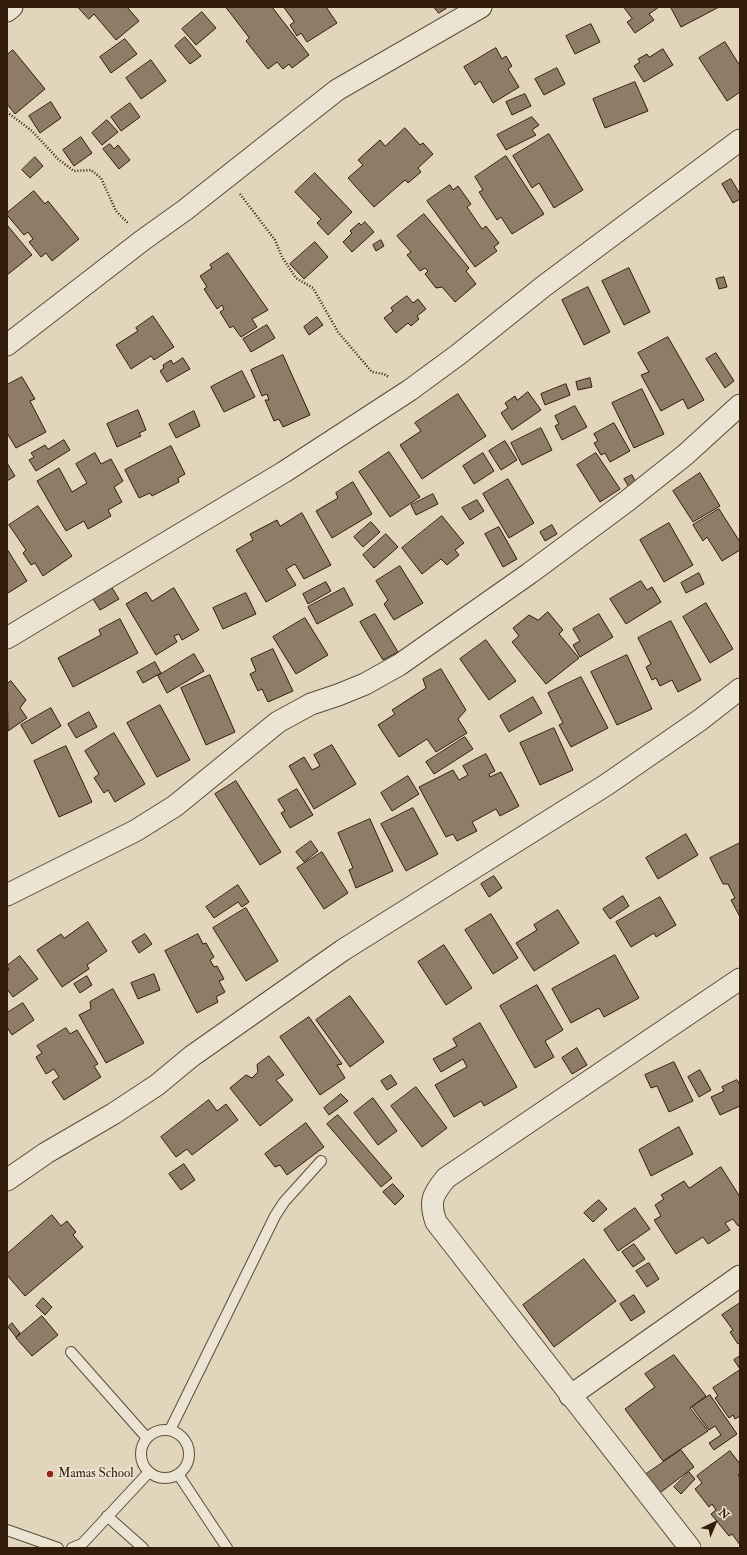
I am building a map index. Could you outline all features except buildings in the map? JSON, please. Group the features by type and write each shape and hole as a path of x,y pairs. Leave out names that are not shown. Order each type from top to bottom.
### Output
{"street":[{"path":"7,11 12,7"},
{"path":"7,345 184,210 337,90 481,7"},
{"path":"7,638 284,472 410,390 740,140"},
{"path":"7,895 135,831 175,806 278,722 311,704 365,684 399,665 530,573 627,501 685,454 740,405"},
{"path":"7,1180 46,1153 113,1114 157,1085 192,1056 343,950 606,785 700,720 740,689"},
{"path":"690,1548 570,1396 436,1222 431,1208 434,1192 446,1178 740,979"},
{"path":"570,1396 740,1276"}],"lane":[{"path":"170,1430 275,1216 284,1202 321,1161"},
{"path":"71,1352 147,1438"},
{"path":"170,1430 182,1436 188,1447 189,1459 183,1470 173,1477 160,1478 149,1472 145,1467 141,1455 142,1448 147,1438 158,1431 170,1430"},
{"path":"72,1548 82,1544 149,1472"},
{"path":"178,1474 227,1548"},
{"path":"107,1516 143,1548"},
{"path":"7,1530 58,1548"}],"path":[{"path":"7,112 32,131 58,159 74,171 91,170 100,178 116,211 143,240"},
{"path":"227,176 275,240 282,257 296,278 313,288 338,332 362,361 372,372 384,374 410,390"}],"place":[{"name":"Mamas School","path":"50,1474"}]}
